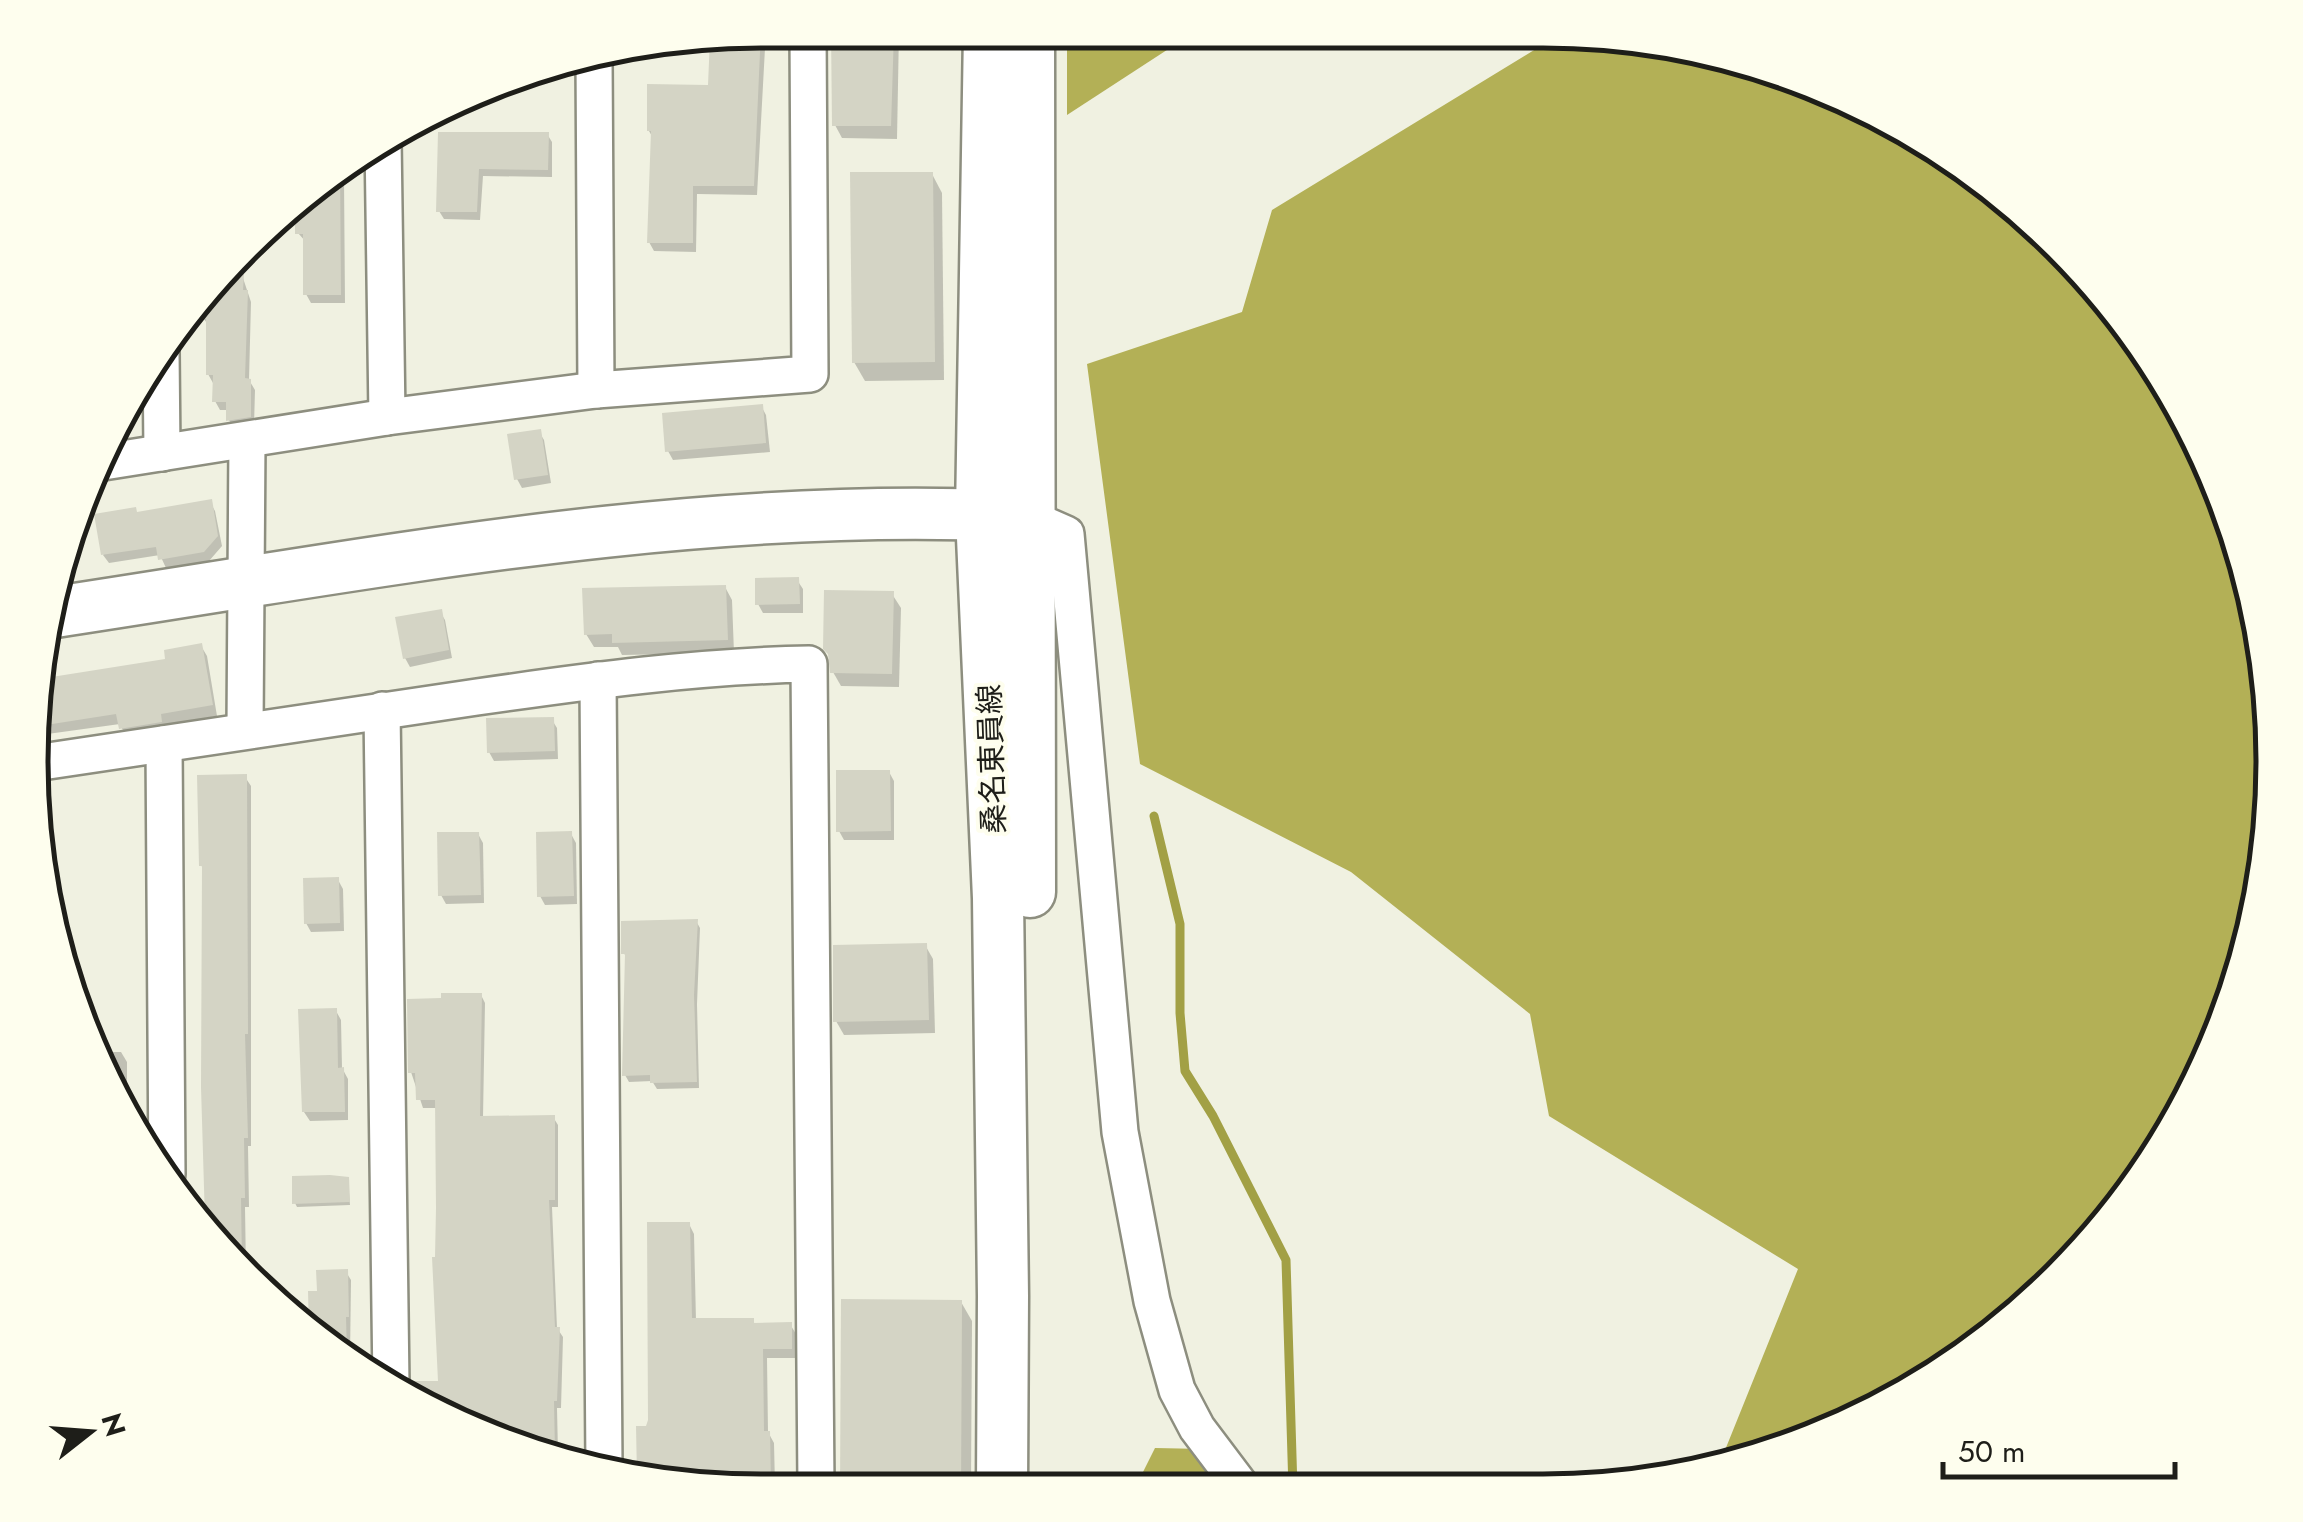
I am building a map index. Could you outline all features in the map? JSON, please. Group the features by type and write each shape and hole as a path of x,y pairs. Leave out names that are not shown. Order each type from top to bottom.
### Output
{"main road":[{"name":"桑名東員線","path":"990,48 1036,1474"},
{"name":"桑名東員線","path":"1004,516 1030,228 1029,48"},
{"path":"64,611 616,530 761,517 1004,516 1007,817 998,898 1002,1474"}],"street":[{"path":"115,459 387,417 596,390 810,374 808,48"},
{"path":"594,68 596,390"},
{"path":"383,156 387,417"},
{"path":"161,376 162,453"},
{"path":"245,729 247,440"},
{"path":"1004,516 1066,534 1120,1132 1152,1301 1177,1390 1198,1428 1232,1474"},
{"path":"48,760 598,680 743,665 809,664 816,1474"},
{"path":"598,680 604,1457"},
{"path":"382,710 391,1371"},
{"path":"164,744 166,1154"}],"shaded area":[{"path":"1067,48 1170,48 1067,115"},
{"path":"1537,48 1635,54 1727,72 1771,85 1858,121 1899,143 1976,195 2047,256 2108,327 2160,404 2182,445 2218,532 2231,576 2242,622 2254,714 2256,761 2249,854 2242,900 2218,990 2182,1077 2160,1118 2108,1195 2078,1231 2047,1266 1976,1327 1899,1379 1858,1401 1771,1437 1725,1451 1798,1269 1549,1116 1530,1014 1351,872 1140,764 1087,364 1242,312 1272,210"},
{"path":"1155,1448 1204,1449 1223,1474 1142,1474"}],"building":[{"path":"760,48 754,186 693,186 693,243 647,243 651,131 647,131 647,84 708,85 710,49"},
{"path":"831,48 893,48 891,126 832,126"},
{"path":"438,132 549,132 548,170 479,169 477,212 436,212"},
{"path":"850,172 933,172 935,362 852,363"},
{"path":"340,186 341,295 303,295 303,234 295,234 295,222"},
{"path":"244,274 243,290 248,290 245,378 251,379 251,417 226,421 226,402 212,402 213,375 206,375 206,319 202,319"},
{"path":"763,404 766,443 665,452 662,413"},
{"path":"541,429 548,475 514,480 507,434"},
{"path":"212,499 218,536 204,552 158,560 156,547 101,555 94,514 136,507 137,512"},
{"path":"799,577 800,604 755,605 755,578"},
{"path":"726,585 728,640 612,643 612,634 584,635 582,588"},
{"path":"824,590 894,591 892,674 830,673 828,654 823,649"},
{"path":"442,609 449,650 403,659 395,617"},
{"path":"202,643 213,705 161,714 162,722 119,729 116,714 49,725 53,677 165,659 164,650"},
{"path":"554,717 555,751 487,753 486,718"},
{"path":"836,770 890,770 891,831 836,832"},
{"path":"247,774 248,1138 244,1138 242,1250 205,1206 202,866 197,775"},
{"path":"572,831 574,896 537,897 536,832"},
{"path":"437,832 479,832 481,895 438,896"},
{"path":"339,877 340,923 304,924 303,878"},
{"path":"698,919 694,995 697,1082 650,1083 650,1075 622,1076 625,954 621,954 621,921"},
{"path":"927,943 929,1020 833,1022 833,945"},
{"path":"441,993 482,993 480,1116 555,1115 555,1200 549,1200 555,1327 560,1327 555,1444 488,1420 411,1383 438,1381 432,1257 436,1208 435,1100 416,1100 415,1073 408,1073 407,999 441,998"},
{"path":"337,1008 338,1068 344,1067 345,1112 302,1112 298,1009"},
{"path":"292,1176 349,1177 350,1202 292,1204"},
{"path":"647,1222 690,1222 692,1318 792,1322 792,1349 763,1349 764,1431 770,1431 771,1474 714,1473 637,1463 636,1426 646,1426"},
{"path":"348,1269 347,1341 309,1312 308,1291 317,1291 316,1270"},
{"path":"841,1299 962,1300 961,1474 840,1474"}],"waterway":[{"path":"1154,816 1180,924 1180,1013 1185,1071 1213,1116 1286,1260 1293,1474"}]}
